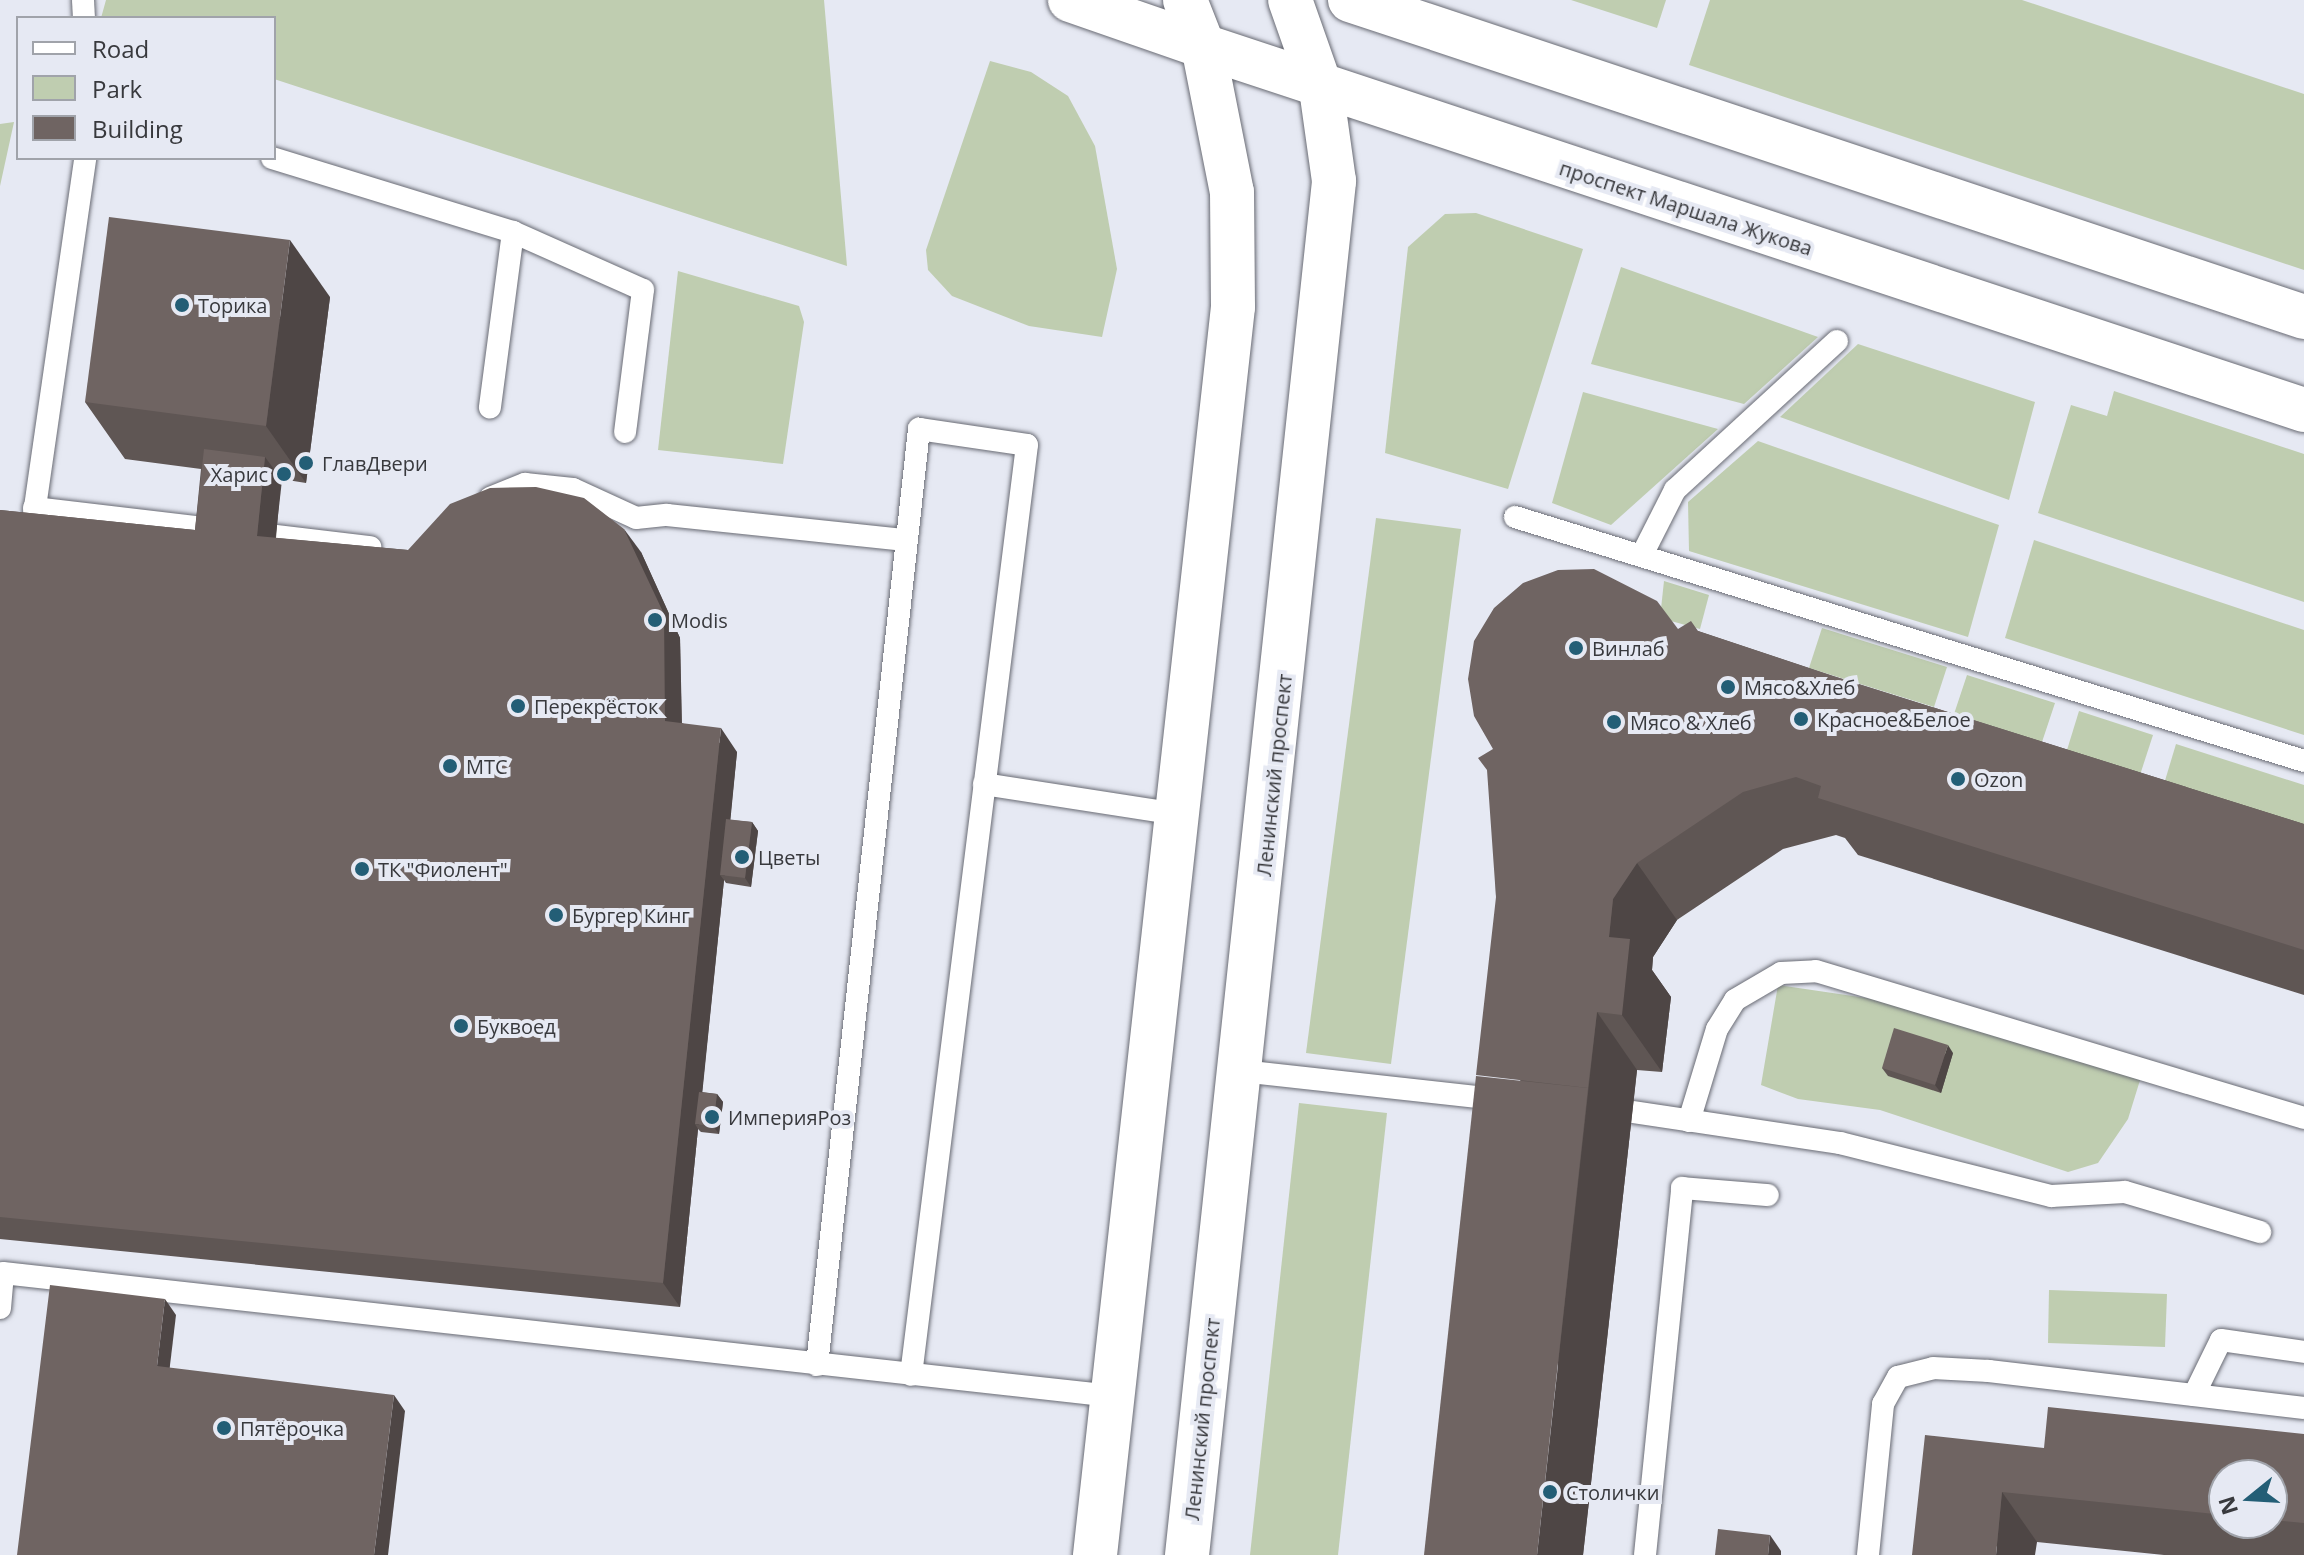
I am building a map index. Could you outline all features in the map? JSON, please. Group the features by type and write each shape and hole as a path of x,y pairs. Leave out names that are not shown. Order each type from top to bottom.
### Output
{"main road":[{"name":"проспект Маршала Жукова","path":"1070,0 1321,88 2304,410"},
{"path":"1095,1555 1233,307 1232,192 1203,46 1185,0"},
{"name":"Ленинский проспект","path":"1187,1555 1325,315 1334,181 1321,88 1290,0"},
{"path":"1350,0 2304,317"}],"lane":[{"path":"276,159 513,232 643,290 625,432"},
{"path":"31,535 85,160"},
{"path":"490,407 513,232"},
{"path":"1642,555 1675,490 1837,341"},
{"path":"817,1365 919,429 1027,445 911,1375"},
{"path":"468,506 525,484 573,489 636,518 667,515 906,540"},
{"path":"34,508 214,529"},
{"path":"1515,517 2304,761"},
{"path":"276,536 397,551"},
{"path":"984,784 1177,814"},
{"path":"1689,1121 1717,1029 1735,1000 1781,973 1816,971 2304,1118"},
{"path":"1241,1071 1521,1102"},
{"path":"1633,1112 1840,1143 2051,1196 2125,1192 2260,1232"},
{"path":"1645,1555 1682,1188 1768,1195"},
{"path":"0,1308 3,1273 1112,1396"},
{"path":"2194,1395 2221,1340 2304,1352"},
{"path":"1868,1555 1883,1404 1898,1377 1933,1368 1989,1371 2304,1408"}],"green space":[{"path":"106,0 824,0 847,266 276,80 276,16 102,16"},
{"path":"1571,0 1666,0 1657,28"},
{"path":"1710,0 2022,0 2304,94 2304,270 1689,65"},
{"path":"990,61 1031,72 1068,96 1095,146 1117,269 1102,337 1029,326 952,296 928,270 926,250"},
{"path":"14,122 0,186 0,124"},
{"path":"1476,213 1583,249 1508,489 1385,453 1408,247 1445,214"},
{"path":"1621,267 1818,337 1744,404 1591,364"},
{"path":"678,271 799,306 804,322 783,464 658,450"},
{"path":"1858,344 2035,402 2009,500 1780,417"},
{"path":"2114,391 2304,454 2304,602 2038,513 2071,405 2107,416"},
{"path":"1583,392 1718,429 1611,525 1552,503"},
{"path":"1758,441 1999,525 1968,637 1689,551 1688,502"},
{"path":"1376,518 1461,529 1391,1064 1306,1053"},
{"path":"2034,540 2304,630 2304,735 2005,638"},
{"path":"1664,581 1709,595 1700,629 1660,618"},
{"path":"1822,628 1947,667 1934,707 1809,668"},
{"path":"1967,675 2055,703 2042,742 1954,714"},
{"path":"2079,711 2153,735 2140,775 2067,750"},
{"path":"2176,744 2304,785 2304,829 2164,784"},
{"path":"1778,985 1914,1005 2141,1077 2128,1119 2098,1163 2068,1172 1880,1110 1798,1099 1761,1085"},
{"path":"1299,1103 1387,1113 1338,1555 1250,1555"},
{"path":"2049,1290 2167,1294 2165,1347 2048,1343"}],"building":[{"path":"109,217 290,240 266,426 85,402"},
{"name":"ТК \"Фиолент\"","path":"204,449 265,457 257,536 408,550 450,504 490,488 536,487 584,498 624,529 664,614 665,721 721,728 663,1283 0,1217 0,510 195,530"},
{"path":"1594,569 1657,601 1678,629 1691,621 1698,631 1833,676 2304,824 2304,950 1818,798 1821,786 1796,777 1743,792 1637,863 1613,899 1609,937 1630,939 1622,1015 1597,1012 1588,1088 1476,1075 1496,897 1487,770 1478,758 1493,749 1474,716 1468,679 1474,641 1494,608 1523,583 1558,570"},
{"name":"Цветы","path":"726,819 752,822 745,878 720,875"},
{"path":"1894,1028 1948,1045 1935,1085 1882,1068"},
{"path":"1476,1076 1588,1088 1537,1555 1424,1555"},
{"path":"699,1092 717,1094 713,1126 695,1124"},
{"name":"Пятёрочка","path":"50,1285 165,1299 157,1366 394,1395 374,1555 17,1555"},
{"path":"2048,1407 2304,1434 2304,1523 2288,1522 2288,1459 2208,1459 2208,1513 2002,1492 1996,1555 1912,1555 1925,1435 2044,1448"},
{"path":"1718,1529 1770,1535 1768,1555 1715,1555"}],"place":[{"name":"Торика","path":"182,305"},
{"name":"ГлавДвери","path":"306,463"},
{"name":"Харис","path":"284,474"},
{"name":"Modis","path":"655,620"},
{"name":"Винлаб","path":"1576,648"},
{"name":"Мясо&Хлеб","path":"1728,687"},
{"name":"Перекрёсток","path":"518,706"},
{"name":"Красное&Белое","path":"1801,719"},
{"name":"Мясо & Хлеб","path":"1614,722"},
{"name":"МТС","path":"450,766"},
{"name":"Ozon","path":"1958,779"},
{"name":"Цветы","path":"742,857"},
{"name":"ТК \"Фиолент\"","path":"362,869"},
{"name":"Бургер Кинг","path":"556,915"},
{"name":"Буквоед","path":"461,1026"},
{"name":"ИмперияРоз","path":"712,1117"},
{"name":"Пятёрочка","path":"224,1428"},
{"name":"Столички","path":"1550,1492"}]}
